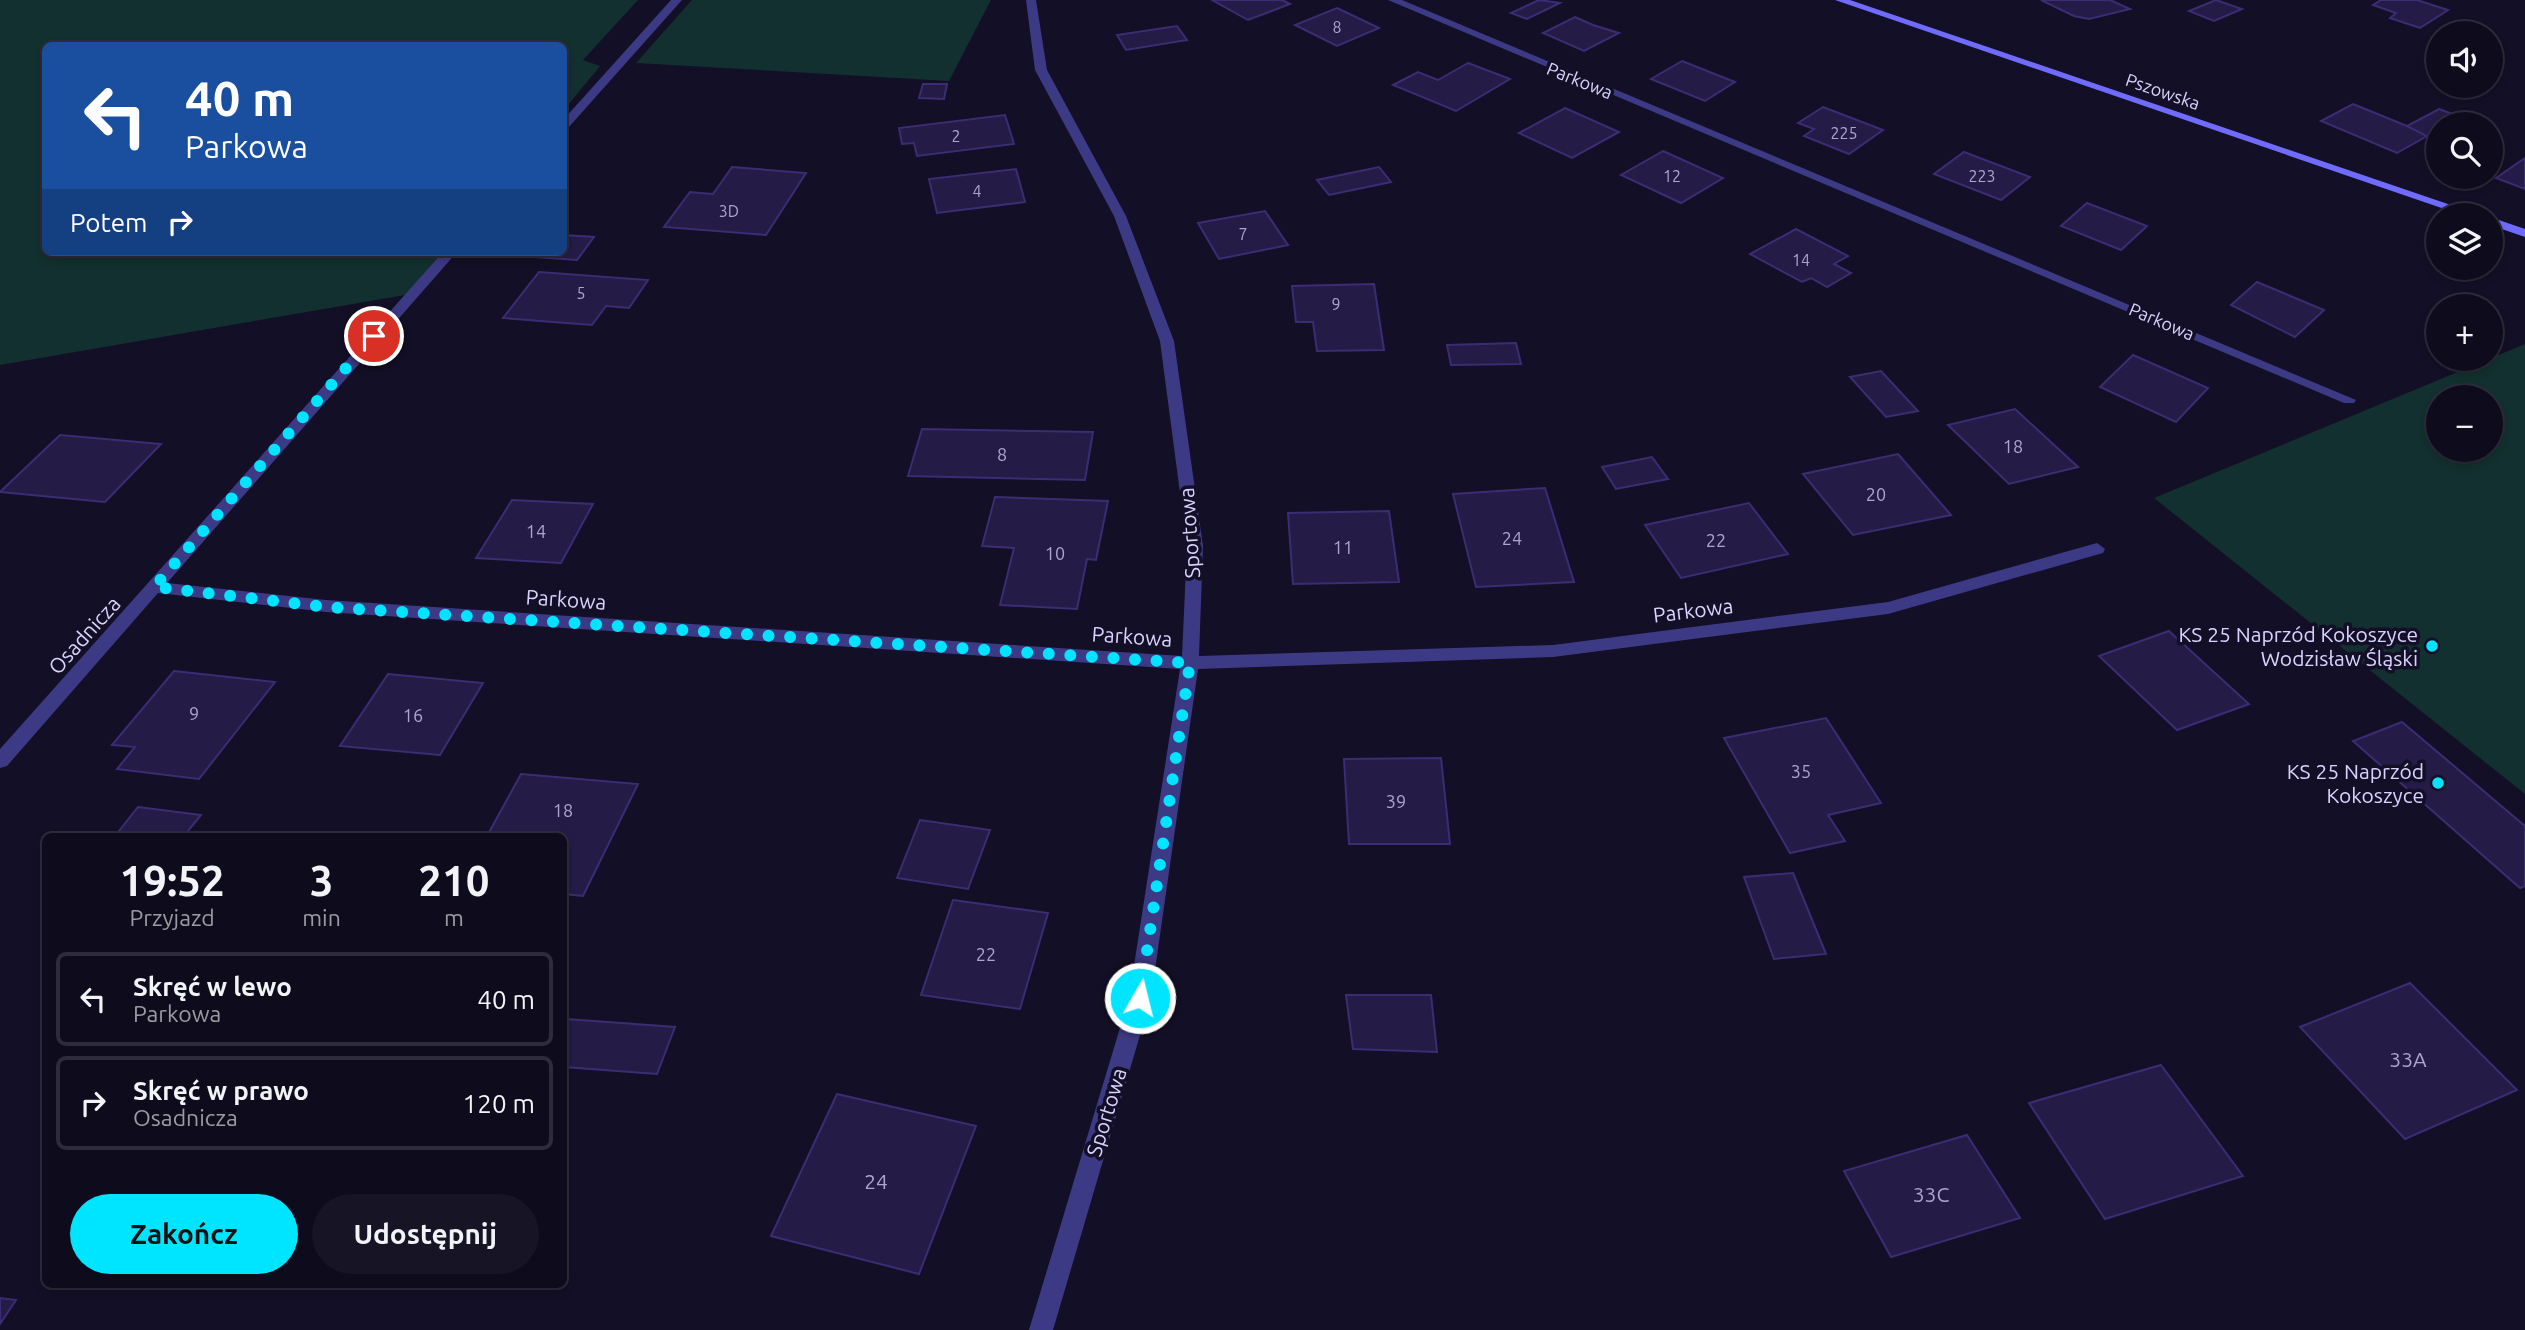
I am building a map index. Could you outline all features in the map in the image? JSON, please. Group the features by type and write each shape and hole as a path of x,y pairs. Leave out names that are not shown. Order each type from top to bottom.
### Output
{"main road":[{"name":"Pszowska","path":"1840,0 2439,203"},
{"path":"2503,225 2525,233"}],"street":[{"path":"567,123 677,0"},
{"name":"Sportowa","path":"1031,0 1041,70 1120,216 1167,341 1195,546 1190,663 1140,998 1041,1330"},
{"name":"Parkowa","path":"1393,0 2349,400"},
{"name":"Osadnicza","path":"0,761 446,256"},
{"name":"Parkowa","path":"154,587 326,607 1190,663 1580,648 1888,608 2097,549"}],"green space":[{"path":"0,0 638,0 583,60 600,66 567,106 567,42 42,42 42,256 443,256 411,294 0,365"},
{"path":"692,0 991,0 949,81 636,63"},
{"name":"KS 25 Naprzód Kokoszyce Wodzisław Śląski","path":"2525,344 2525,794 2154,498 2426,385 2426,462 2503,462 2503,385 2426,385 2460,371 2503,371 2503,353"}],"building":[{"path":"1212,0 1282,0 1290,4 1248,20"},
{"path":"1539,0 1560,3 1527,19 1511,13"},
{"path":"2041,0 2110,0 2130,9 2089,19 2074,16"},
{"path":"2216,0 2242,9 2214,21 2189,11"},
{"path":"2381,0 2417,0 2448,10 2431,21 2426,21 2420,28 2390,18 2396,13 2373,5"},
{"path":"1337,8 1379,28 1337,46 1295,25"},
{"path":"1575,17 1619,33 1584,51 1543,33"},
{"path":"1177,26 1187,40 1126,50 1117,35"},
{"path":"1682,61 1735,82 1705,101 1651,79"},
{"path":"1468,63 1510,79 1456,111 1393,85 1418,72 1438,80"},
{"path":"923,84 947,84 944,99 919,98"},
{"path":"2353,104 2426,134 2426,137 2397,153 2321,121"},
{"path":"1823,107 1883,130 1849,154 1804,136 1814,129 1798,123"},
{"path":"1565,108 1619,132 1572,158 1519,133"},
{"path":"1005,115 1014,144 917,156 914,143 902,144 899,128"},
{"path":"2426,116 2426,136 2407,126"},
{"path":"1663,151 1723,178 1681,203 1621,175"},
{"path":"1964,152 2030,177 2001,200 1934,174"},
{"path":"2525,158 2525,189 2503,181 2503,173"},
{"path":"732,167 806,173 766,235 664,227 690,192 713,194"},
{"path":"1379,167 1391,182 1329,195 1317,180"},
{"path":"1016,169 1025,202 937,213 929,179"},
{"path":"2087,203 2147,226 2121,250 2061,226"},
{"path":"1265,211 1288,245 1219,259 1198,223"},
{"path":"1796,229 1848,256 1834,264 1851,273 1827,287 1811,278 1802,282 1750,254"},
{"path":"567,235 594,237 577,260 518,256 567,256"},
{"path":"539,272 648,280 629,308 606,306 592,325 503,318"},
{"path":"2257,282 2324,310 2295,337 2231,305"},
{"path":"1374,284 1384,350 1317,351 1313,322 1296,322 1292,286"},
{"path":"1516,343 1521,364 1451,365 1447,345"},
{"path":"2133,355 2208,388 2176,422 2100,387"},
{"path":"1881,371 1918,411 1886,417 1850,377"},
{"path":"2015,409 2078,467 2009,484 1948,425"},
{"path":"922,429 1093,432 1085,480 908,476"},
{"path":"60,435 161,444 105,502 0,492"},
{"path":"1898,454 1951,515 1853,535 1803,474"},
{"path":"1652,457 1668,479 1616,489 1602,467"},
{"path":"1545,488 1574,582 1476,587 1453,494"},
{"path":"995,497 1108,501 1096,560 1087,559 1077,609 1000,605 1014,548 982,546"},
{"path":"512,500 593,504 561,563 476,558"},
{"path":"1749,503 1788,554 1681,578 1645,525"},
{"path":"1389,511 1399,582 1293,584 1288,513"},
{"path":"2169,631 2249,704 2177,730 2099,656"},
{"path":"174,671 275,682 199,779 117,769 135,747 112,745"},
{"path":"388,674 483,683 440,755 340,746"},
{"path":"1826,718 1881,803 1828,815 1845,841 1790,853 1724,738"},
{"name":"KS 25 Naprzód Kokoszyce","path":"2402,722 2525,826 2525,886 2520,888 2353,741"},
{"path":"1441,758 1450,844 1349,844 1344,759"},
{"path":"521,774 638,784 583,896 567,894 567,833 489,833"},
{"path":"138,807 201,815 186,833 117,833"},
{"path":"920,820 990,830 968,889 897,878"},
{"path":"1793,873 1826,954 1774,959 1744,877"},
{"path":"953,900 1048,913 1020,1009 921,995"},
{"path":"2410,983 2517,1090 2405,1139 2300,1027"},
{"path":"1346,995 1431,995 1437,1052 1353,1049"},
{"path":"567,1019 675,1027 657,1074 567,1067"},
{"path":"2161,1065 2243,1176 2105,1219 2029,1103"},
{"path":"837,1094 976,1126 919,1274 771,1236"},
{"path":"1967,1135 2020,1218 1891,1257 1844,1171"},
{"path":"0,1298 16,1300 0,1324"}],"place":[{"name":"KS 25 Naprzód Kokoszyce Wodzisław Śląski","path":"2432,646"},
{"name":"KS 25 Naprzód Kokoszyce","path":"2438,783"}],"route":[{"path":"374,336 154,587 326,607 1190,663 1140,998"}]}
